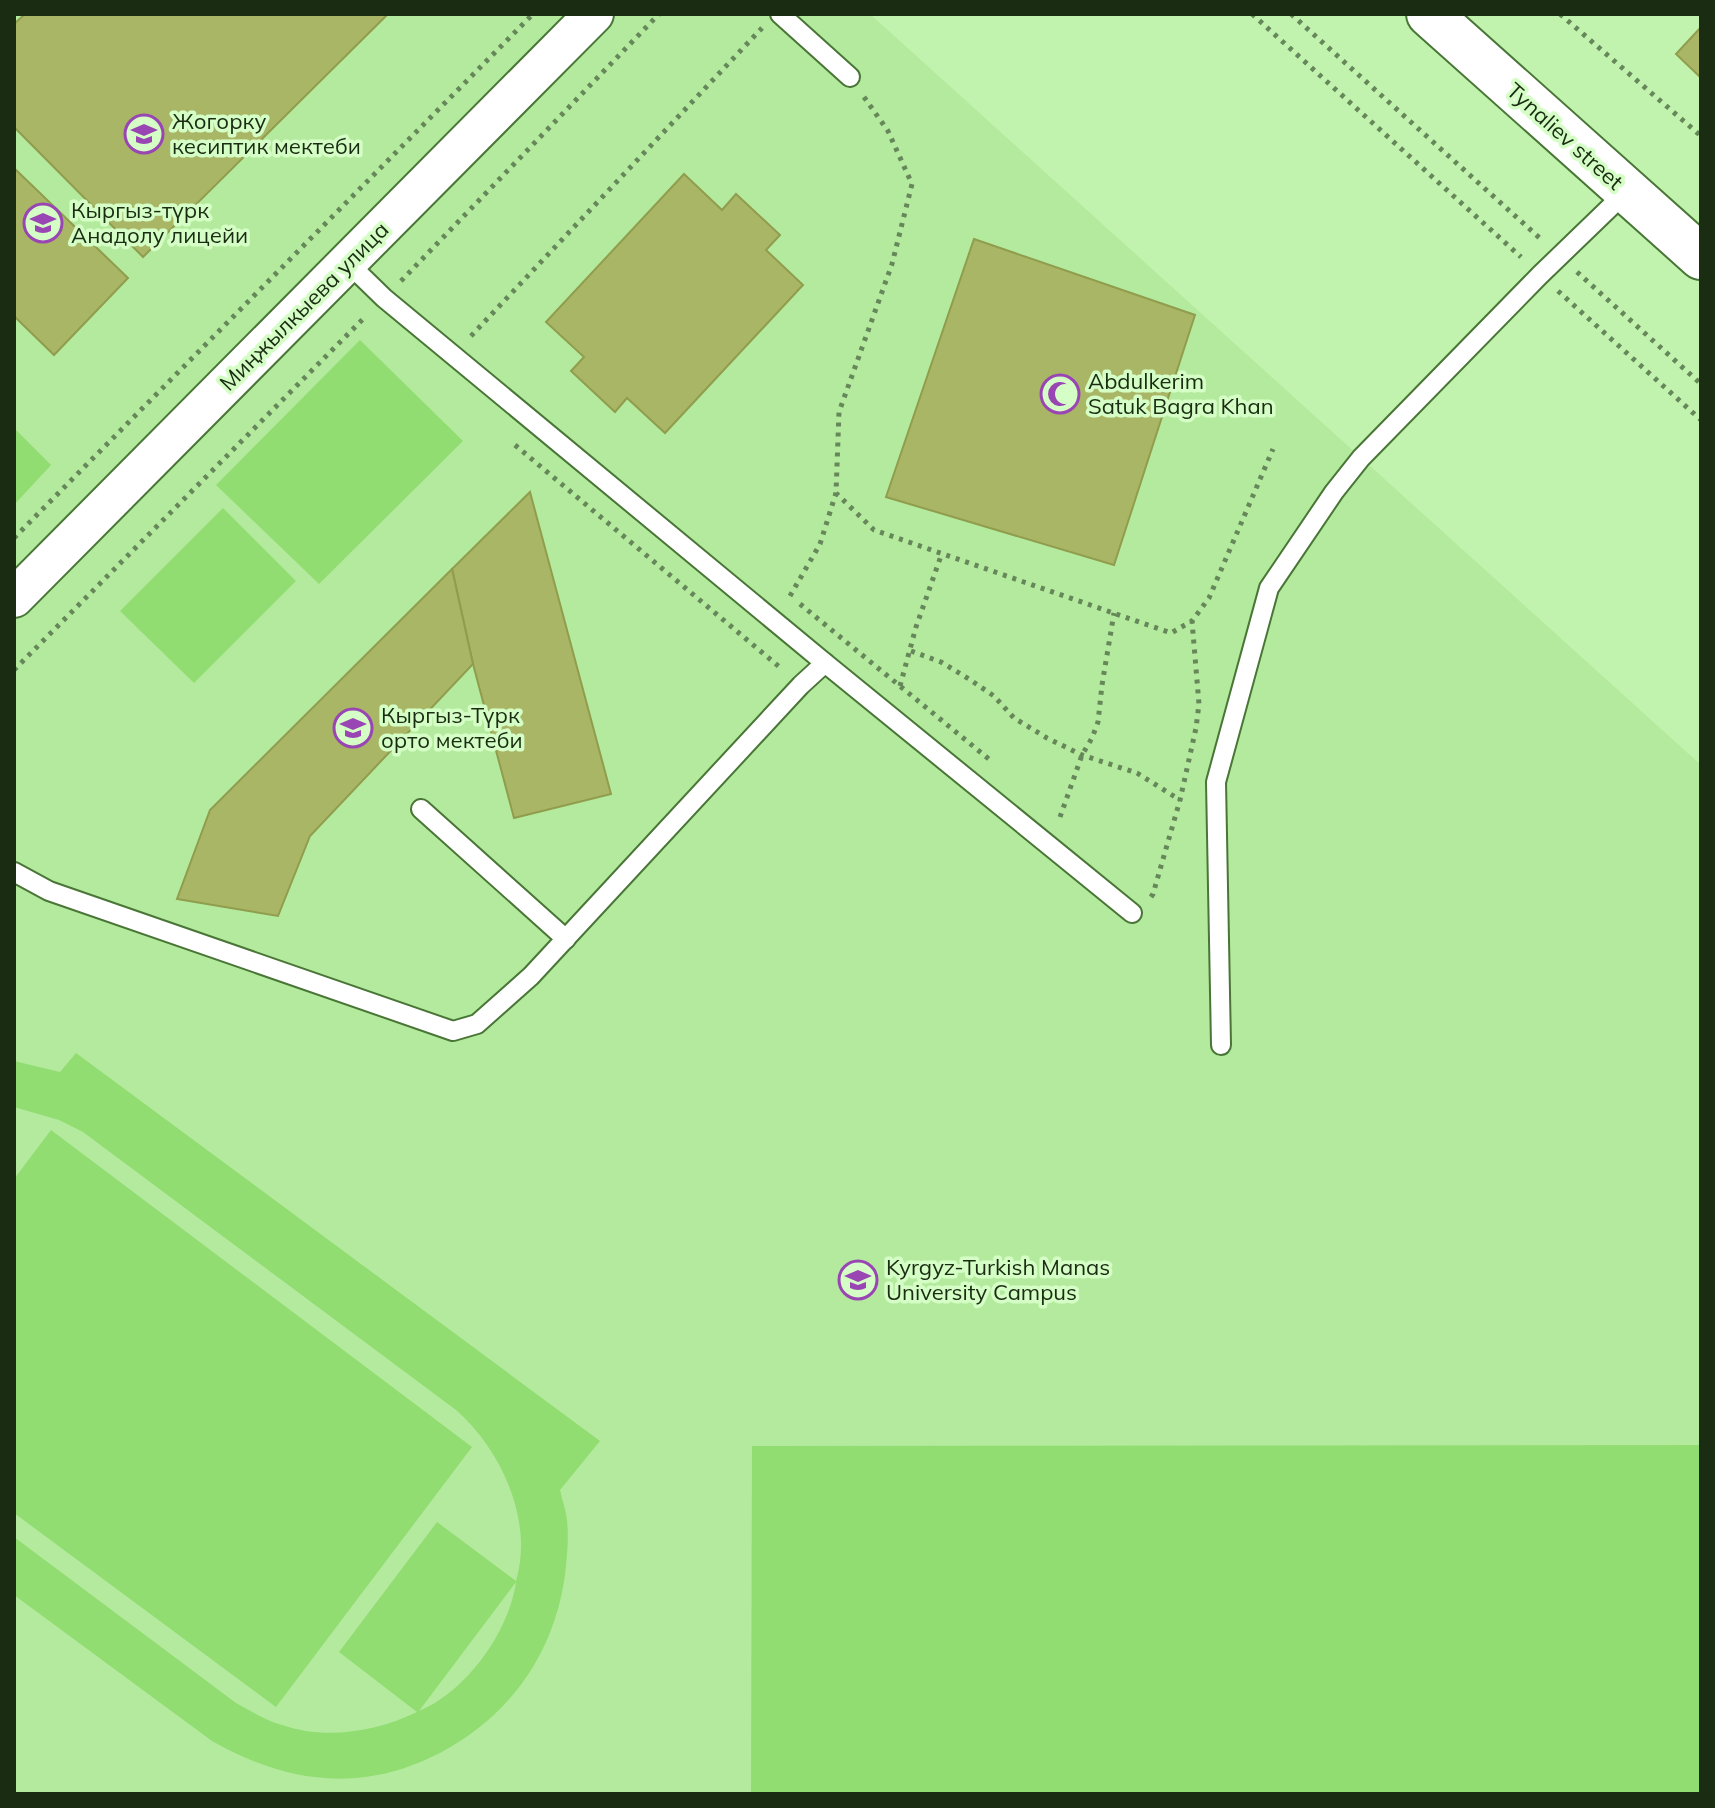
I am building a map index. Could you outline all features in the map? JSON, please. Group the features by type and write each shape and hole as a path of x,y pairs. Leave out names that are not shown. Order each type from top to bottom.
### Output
{"main road":[{"name":"Tynaliev street","path":"1429,14 1701,257"}],"street":[{"name":"Миңжылкыева улица","path":"14,598 594,14"}],"lane":[{"path":"780,14 850,77"},
{"path":"1221,1045 1216,782 1269,588 1361,458 1627,191"},
{"path":"347,262 384,298 1132,913"},
{"path":"14,872 49,891 453,1031 477,1024 487,1017 531,976 801,685 825,663"},
{"path":"421,809 566,939"}],"path":[{"path":"14,538 533,14"},
{"path":"14,670 384,298 659,14"},
{"path":"1252,14 1701,420"},
{"path":"1291,14 1701,384"},
{"path":"1560,14 1701,136"},
{"path":"471,336 764,25"},
{"path":"790,596 820,544 836,493 839,412 892,264 912,184 888,131 850,77"},
{"path":"510,440 801,685"},
{"path":"836,493 874,530 1171,633 1192,621 1209,598 1273,449"},
{"path":"900,686 916,627 942,553"},
{"path":"1060,817 1082,755 1098,722 1114,613"},
{"path":"1132,913 1153,894 1180,800 1196,728 1199,704 1192,621"},
{"path":"911,651 960,673 994,696 1014,718 1047,738 1082,755 1137,773 1180,800"}],"shaded area":[{"name":"Kyrgyz-Turkish Manas University Campus","path":"14,14 870,14 1701,765 1701,1794 14,1794"},
{"path":"360,340 463,441 319,584 216,485"},
{"path":"14,428 51,465 14,505"},
{"path":"223,508 296,581 194,683 120,611"},
{"path":"76,1053 600,1441 560,1490 568,1527 565,1575 551,1631 539,1656 525,1680 488,1721 440,1753 394,1771 344,1779 305,1776 248,1759 212,1741 14,1595 14,1537 236,1703 270,1721 298,1730 350,1732 385,1725 417,1712 339,1652 437,1522 516,1581 520,1558 521,1534 510,1488 487,1445 456,1410 83,1132 59,1120 14,1107 14,1061 60,1072","holes":["516,1582 512,1601 495,1640 468,1675 453,1690 419,1711"]},
{"path":"51,1130 472,1447 276,1707 14,1513 14,1179"},
{"path":"1701,1445 1701,1794 751,1794 752,1446"}],"building":[{"name":"Жогорку кесиптик мектеби","path":"25,14 388,14 143,257 14,127 14,24"},
{"path":"1701,27 1701,78 1676,54"},
{"name":"Кыргыз-түрк Анадолу лицейи","path":"14,168 128,278 54,355 14,316"},
{"path":"684,174 722,210 736,194 780,235 766,250 803,285 665,433 627,398 615,412 571,371 584,357 546,322"},
{"path":"974,239 1195,315 1114,565 886,497"},
{"path":"530,492 611,794 514,818 473,664 452,569"},
{"name":"Кыргыз-Түрк орто мектеби","path":"452,569 473,664 310,836 278,916 177,899 210,810"}],"place":[{"name":"Жогорку кесиптик мектеби","path":"144,134"},
{"name":"Кыргыз-түрк Анадолу лицейи","path":"43,223"},
{"name":"Abdulkerim Satuk Bagra Khan","path":"1060,394"},
{"name":"Кыргыз-Түрк орто мектеби","path":"353,728"},
{"name":"Kyrgyz-Turkish Manas University Campus","path":"858,1280"}]}
